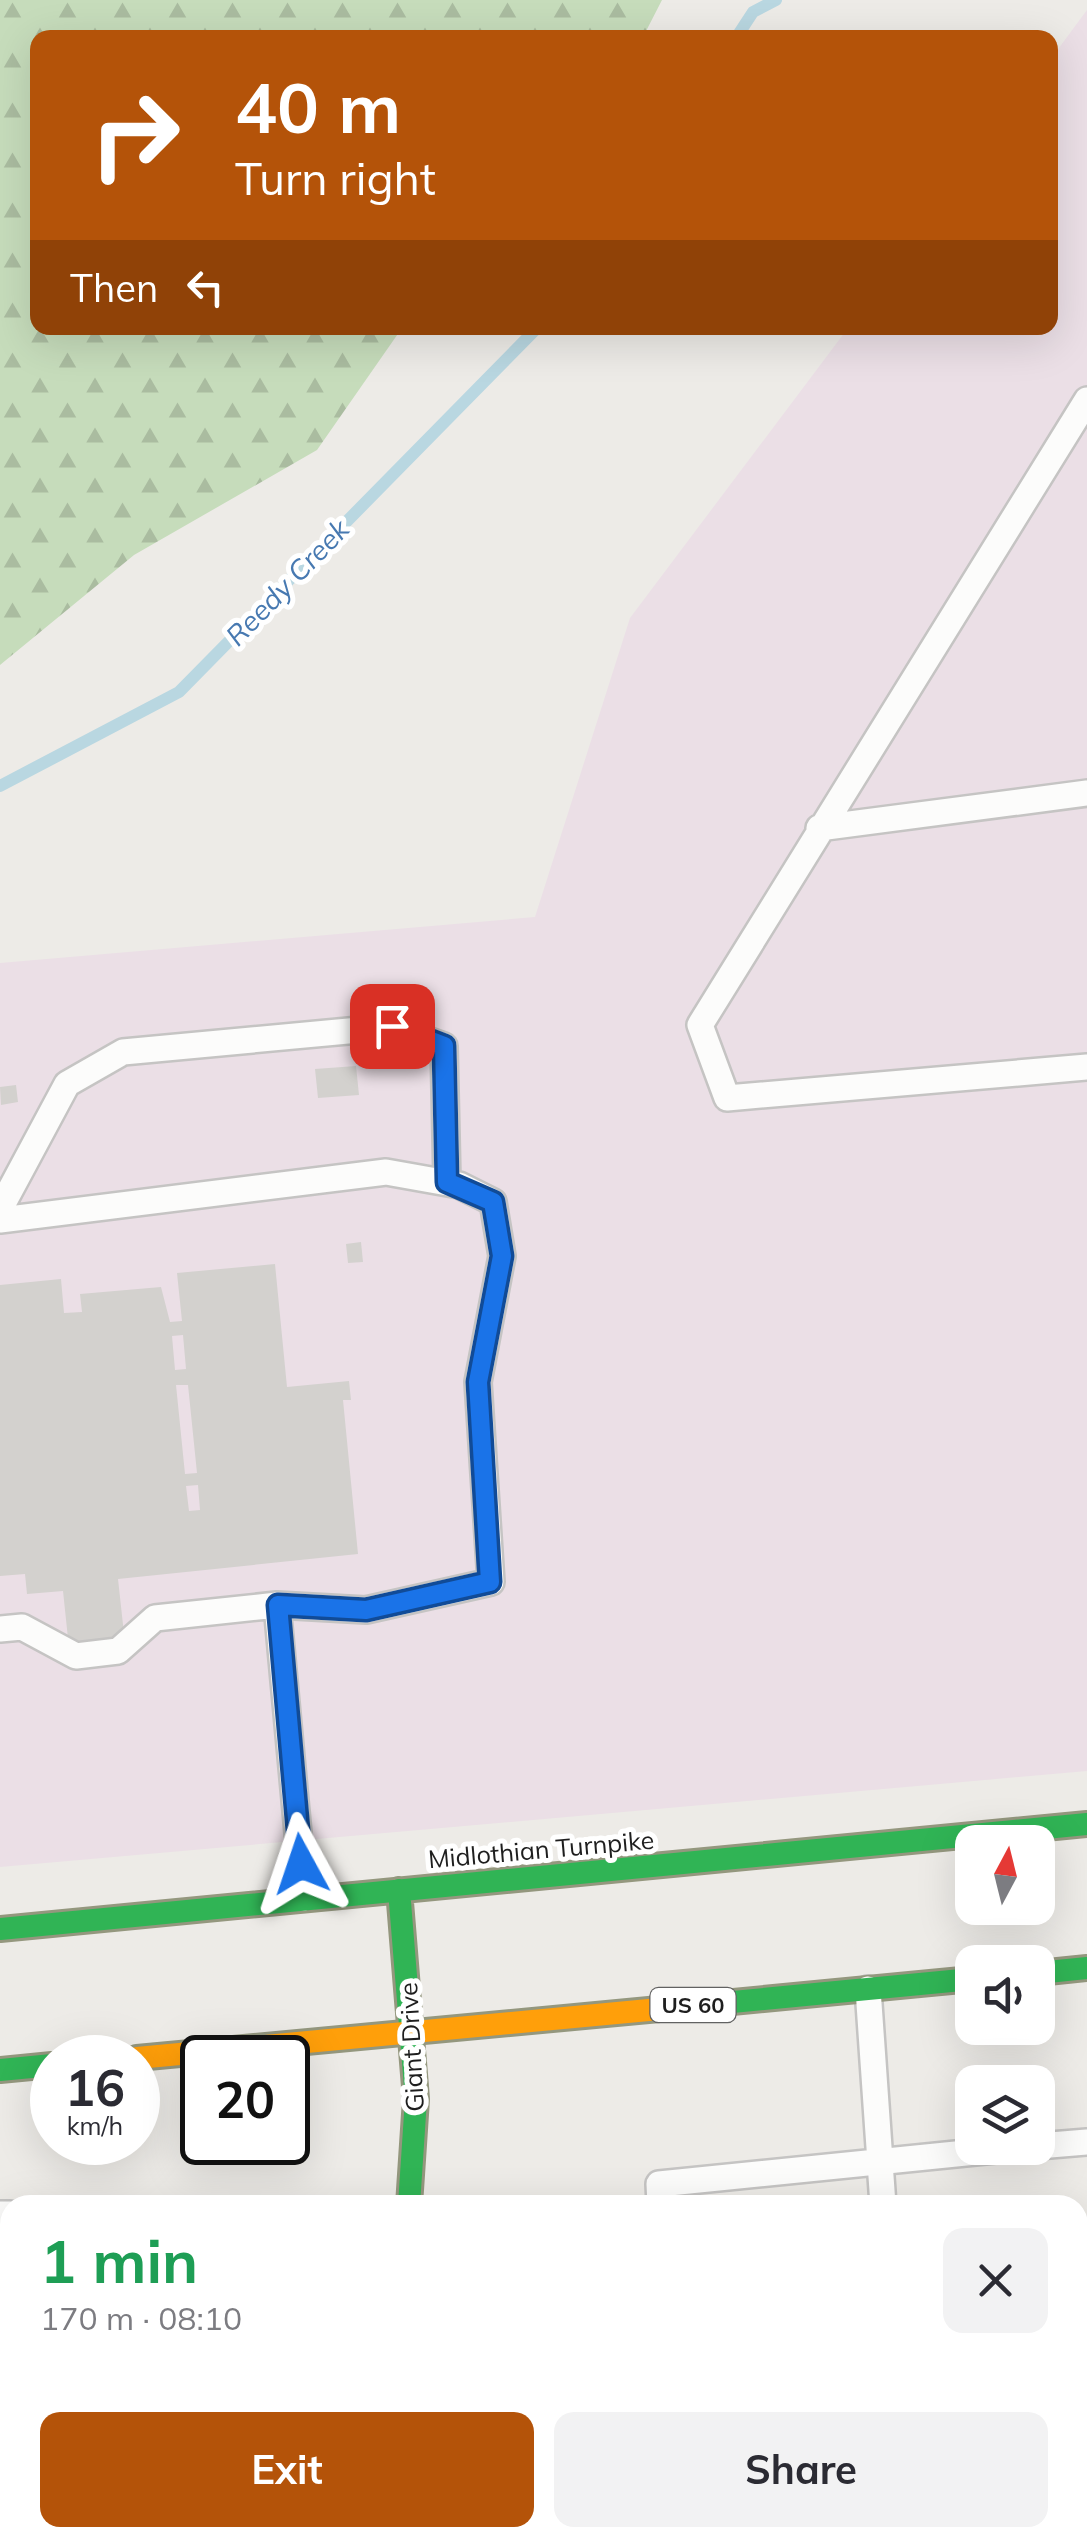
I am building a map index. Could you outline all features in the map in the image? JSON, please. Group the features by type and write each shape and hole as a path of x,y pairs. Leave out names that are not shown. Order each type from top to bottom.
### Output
{"main road":[{"name":"Midlothian Turnpike","path":"0,1928 1087,1824"},
{"name":"Giant Drive","path":"399,1890 416,2098 410,2195"},
{"path":"1055,1971 1087,1968"},
{"name":"US 60","path":"160,2056 955,1981"},
{"path":"0,2070 30,2068"}],"lane":[{"path":"1087,400 700,1024 727,1098 1087,1067"},
{"path":"820,828 1087,793"},
{"path":"0,1209 67,1084 123,1052 392,1026 444,1046 447,1182"},
{"path":"0,1220 386,1172 447,1182 493,1202 502,1256 478,1382 490,1582 366,1610 278,1605 156,1618 118,1651 76,1656 22,1626 0,1629"},
{"path":"278,1605 304,1898"},
{"path":"868,1989 883,2195"},
{"path":"1055,2145 1087,2142"},
{"path":"660,2195 659,2184 955,2152"}],"shaded area":[{"path":"1087,10 1087,1771 0,1867 0,963 535,917 630,618 843,335 1058,335 1058,49"}],"green space":[{"path":"0,0 662,0 647,30 30,30 30,335 397,335 317,450 134,555 0,665"}],"building":[{"path":"356,1066 359,1095 318,1098 315,1069"},
{"path":"16,1085 18,1102 1,1105 0,1087"},
{"path":"361,1242 363,1262 348,1263 346,1244"},
{"path":"275,1264 287,1387 349,1381 351,1400 343,1400 358,1554 118,1579 125,1643 69,1648 63,1591 27,1594 25,1574 0,1576 0,1285 61,1279 64,1313 82,1312 80,1294 161,1287 170,1322 182,1321 177,1273","holes":["183,1335 186,1369 175,1370 172,1336","176,1385 188,1385 197,1473 185,1474","198,1485 200,1510 189,1511 186,1486"]}],"waterway":[{"name":"Reedy Creek","path":"741,30 753,12 776,0"},
{"name":"Reedy Creek","path":"0,786 179,692 530,335"}],"traffic: fast":[{"path":"0,1929 1087,1824"},
{"path":"399,1890 416,2099 410,2195"},
{"path":"1055,1971 1087,1968"},
{"path":"670,2008 955,1981"},
{"path":"0,2070 30,2067"}],"traffic: slow":[{"path":"160,2056 670,2008"}],"route":[{"path":"301,1864 278,1605 366,1610 490,1582 478,1382 502,1256 493,1202 447,1182 444,1046 392,1026"}]}
